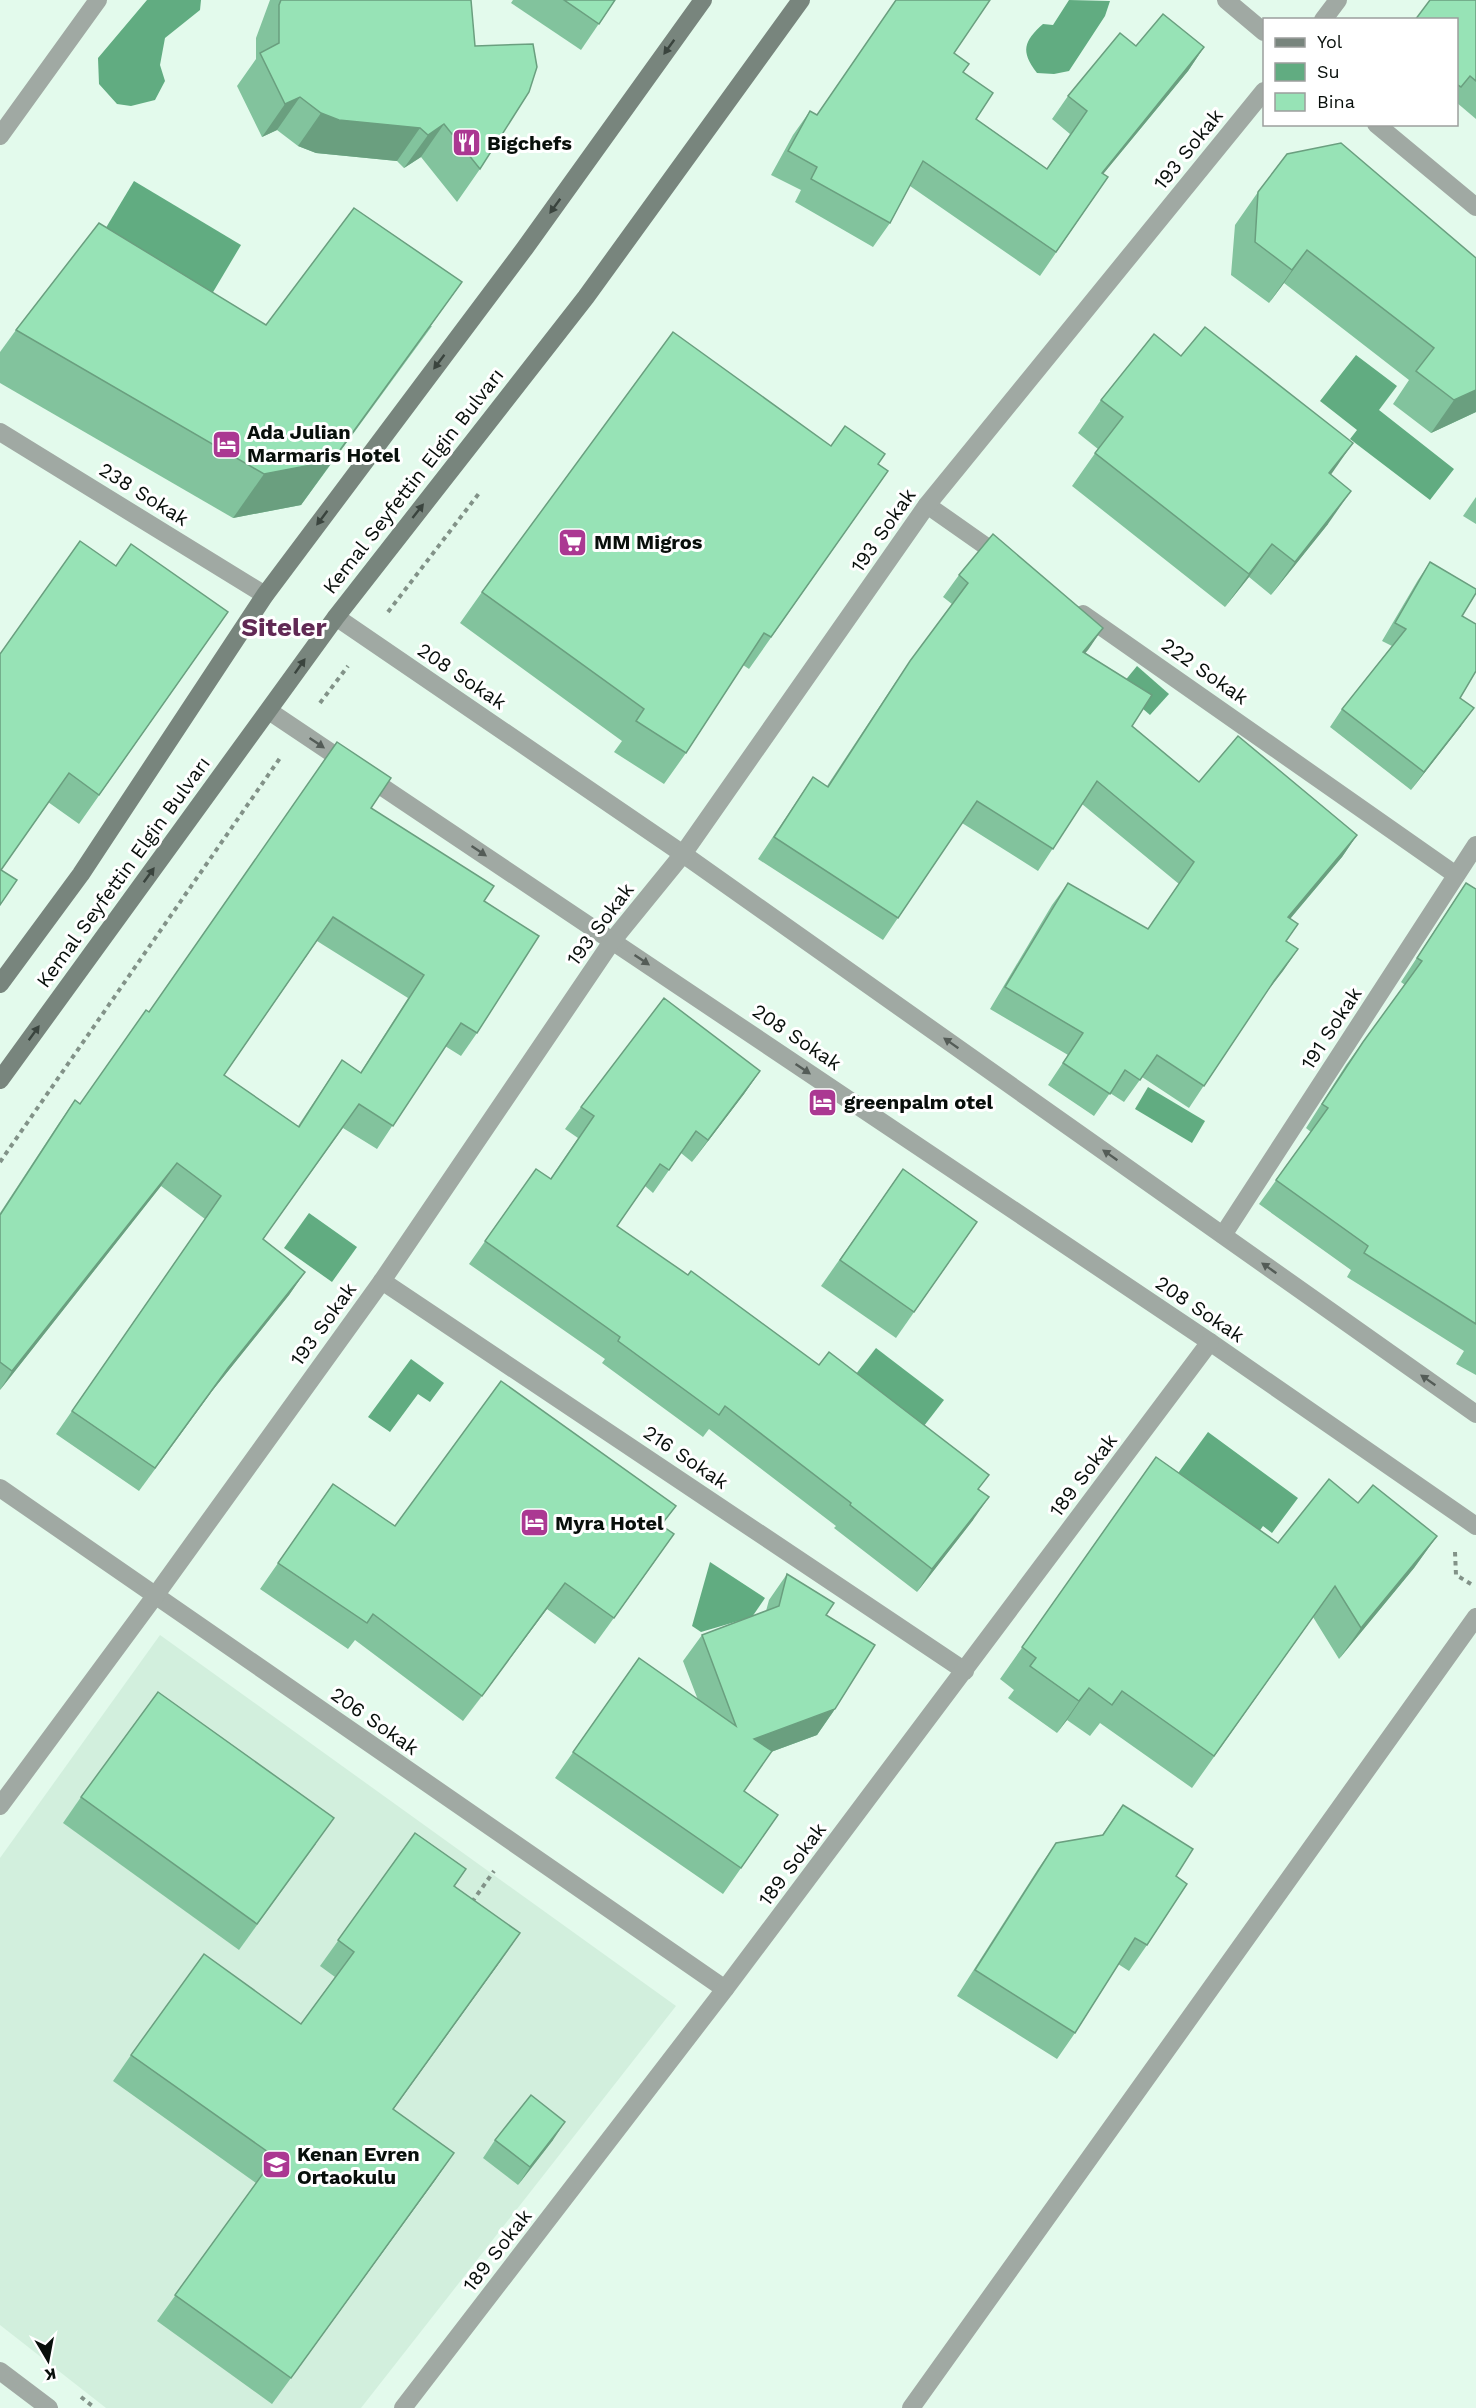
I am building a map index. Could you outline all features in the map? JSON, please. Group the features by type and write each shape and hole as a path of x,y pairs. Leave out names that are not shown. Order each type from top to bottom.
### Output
{"main road":[{"name":"Kemal Seyfettin Elgin Bulvarı","path":"0,984 81,874 265,594 525,248 704,0"},
{"name":"Kemal Seyfettin Elgin Bulvarı","path":"0,1080 336,617 586,297 801,0"}],"street":[{"path":"0,136 98,0"},
{"path":"1226,0 1263,31"},
{"path":"1324,18 1338,0"},
{"name":"193 Sokak","path":"0,1806 382,1281 613,940 683,854 927,505 1263,92"},
{"path":"1378,126 1476,207"},
{"name":"238 Sokak","path":"0,432 265,594"},
{"path":"927,505 1015,566"},
{"name":"222 Sokak","path":"1064,601 1456,875"},
{"name":"208 Sokak","path":"336,617 683,854 1476,1414"},
{"name":"208 Sokak","path":"269,711 1210,1342 1476,1526"},
{"name":"191 Sokak","path":"1223,1235 1476,845"},
{"name":"216 Sokak","path":"382,1281 965,1671"},
{"name":"189 Sokak","path":"403,2408 725,1989 1210,1342"},
{"name":"206 Sokak","path":"0,1488 725,1989"},
{"path":"911,2408 1476,1617"},
{"path":"0,2371 49,2408"}],"path":[{"path":"0,1162 299,731"},
{"path":"469,1906 514,1844"}],"shaded area":[{"name":"Kenan Evren Ortaokulu","path":"160,1635 676,2006 361,2408 106,2408 0,2325 0,1858"}],"water":[{"path":"147,0 201,0 200,10 165,38 160,65 165,81 155,100 131,106 117,104 99,84 98,58"},
{"path":"1069,0 1110,1 1105,16 1069,71 1054,74 1037,73 1026,52 1028,41 1043,24 1053,25"},
{"path":"134,181 241,245 206,304 98,241"},
{"path":"1356,355 1397,386 1379,410 1454,469 1430,500 1350,439 1357,430 1320,401"},
{"path":"1137,666 1169,694 1150,715 1119,688"},
{"path":"1148,1087 1205,1121 1192,1143 1135,1109"},
{"path":"309,1213 357,1247 332,1282 284,1248"},
{"path":"876,1348 944,1400 917,1435 849,1383"},
{"path":"411,1359 444,1383 430,1402 418,1394 390,1432 368,1417"},
{"path":"1208,1432 1298,1498 1272,1533 1263,1526 1254,1539 1173,1480"},
{"path":"710,1562 765,1598 752,1617 701,1632 692,1626"}],"building":[{"path":"281,0 471,0 475,46 533,44 537,67 529,92 480,169 444,124 428,135 420,128 339,120 321,113 300,97 285,104 260,53 279,43"},
{"path":"564,0 615,0 599,24"},
{"path":"896,0 990,0 954,53 969,64 963,72 993,93 976,119 1047,169 1087,111 1068,96 1120,33 1136,46 1163,14 1204,47 1102,173 1108,177 1056,252 923,161 890,223 811,179 817,167 788,151 810,111 817,115"},
{"path":"1430,0 1476,0 1476,81 1470,76 1461,87 1458,85 1458,18 1416,18"},
{"path":"1341,143 1476,258 1476,390 1454,400 1416,371 1434,348 1307,250 1292,270 1255,242 1258,192 1287,154"},
{"name":"Ada Julian Marmaris Hotel","path":"354,208 462,282 332,461 264,474 16,330 99,223 266,325"},
{"path":"1205,327 1353,443 1329,473 1351,491 1295,562 1272,544 1249,574 1095,453 1123,417 1101,400 1154,334 1181,356"},
{"path":"673,332 831,446 845,426 885,454 878,464 888,471 771,637 764,633 686,753 636,721 644,709 482,592"},
{"path":"993,534 1103,628 1083,652 1152,695 1132,726 1199,782 1238,736 1357,835 1288,917 1298,924 1286,941 1298,949 1204,1086 1157,1055 1140,1080 1125,1070 1110,1094 1063,1063 1083,1033 1005,987 1068,883 1148,929 1194,862 1097,781 1053,849 977,801 898,918 774,837 813,777 828,787 910,661 968,583 959,575"},
{"path":"80,541 116,566 131,544 228,612 99,795 69,773 1,870 17,880 0,905 0,654"},
{"path":"1430,562 1476,589 1476,593 1462,616 1476,624 1476,671 1460,698 1474,708 1424,772 1342,709 1406,629 1395,623"},
{"path":"337,742 391,778 371,808 494,886 484,901 539,936 477,1033 461,1023 393,1126 359,1104 263,1239 305,1272 228,1368 155,1468 72,1411 221,1196 177,1163 12,1371 0,1362 0,1215 75,1100 80,1104 146,1010 149,1012","holes":["333,917 424,975 361,1073 342,1060 299,1127 224,1075"]},
{"path":"1466,883 1476,889 1476,1324 1364,1253 1368,1246 1276,1180 1328,1108 1322,1104 1363,1042 1422,961 1417,958"},
{"path":"664,998 760,1071 708,1140 696,1131 669,1170 660,1164 617,1226 688,1275 691,1271 819,1365 829,1352 989,1475 978,1489 989,1497 932,1569 725,1406 719,1415 618,1341 620,1337 485,1241 536,1169 551,1179 594,1116 581,1107"},
{"path":"903,1169 977,1222 914,1312 840,1260"},
{"path":"501,1381 676,1506 661,1525 674,1534 614,1618 565,1583 482,1696 373,1614 367,1623 278,1563 333,1484 395,1526"},
{"path":"1156,1457 1278,1543 1329,1479 1358,1503 1373,1485 1437,1536 1361,1628 1335,1586 1214,1756 1122,1691 1112,1705 1089,1688 1079,1701 1030,1666 1036,1658 1022,1647"},
{"path":"787,1574 834,1603 826,1615 875,1645 835,1709 754,1739 772,1751 744,1791 778,1815 741,1868 573,1752 639,1658 736,1726 702,1635 779,1606"},
{"path":"158,1692 334,1818 257,1924 81,1797"},
{"path":"1123,1805 1193,1849 1176,1876 1187,1884 1147,1945 1135,1938 1075,2033 975,1970 1056,1843 1103,1835"},
{"path":"415,1833 466,1869 454,1886 520,1933 393,2109 454,2153 291,2378 175,2295 275,2157 131,2055 204,1954 301,2024 354,1952 338,1940"},
{"path":"531,2095 565,2122 530,2167 495,2140"}],"place":[{"name":"Bigchefs","path":"466,143"},
{"name":"Ada Julian Marmaris Hotel","path":"226,444"},
{"name":"MM Migros","path":"573,542"},
{"name":"greenpalm otel","path":"823,1102"},
{"name":"Myra Hotel","path":"534,1523"},
{"name":"Kenan Evren Ortaokulu","path":"276,2165"}],"district":[{"name":"Siteler","path":"284,627"}]}
